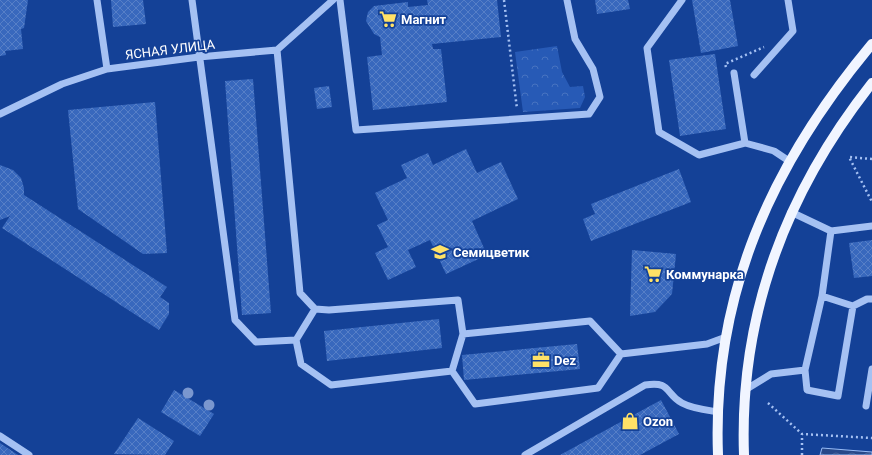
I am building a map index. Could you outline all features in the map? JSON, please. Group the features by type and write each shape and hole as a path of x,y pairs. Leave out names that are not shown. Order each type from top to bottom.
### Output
{"main road":[{"path":"718,455 720,379 726,337 732,307 753,237 767,203 789,161 822,110 872,44"},
{"path":"744,455 746,390 757,312 766,278 791,212 824,151 872,83"}],"street":[{"path":"97,0 106,69"},
{"path":"192,0 235,320 256,342 296,340"},
{"path":"333,0 277,50 300,294 314,309 329,310 458,300 463,334 452,371"},
{"path":"340,0 356,130 590,114 600,97 593,68 574,39 567,0"},
{"path":"682,0 647,48 660,132 699,155 745,143 774,151 789,161"},
{"path":"754,75 793,31 788,0"},
{"name":"ЯСНАЯ УЛИЦА","path":"0,114 62,84 106,69 199,57 277,50"},
{"path":"734,73 745,143"},
{"path":"791,212 831,231 872,226"},
{"path":"831,231 822,296 805,370 808,390 838,396 853,306"},
{"path":"822,296 853,306 867,299 872,299"},
{"path":"314,309 296,340 301,364 331,385 452,371"},
{"path":"463,334 590,321 622,354"},
{"path":"452,371 475,404 598,388 622,354 707,344 726,337"},
{"path":"866,406 872,369"},
{"path":"746,390 771,374 805,370"},
{"path":"525,455 645,385 659,383 667,388 681,402 698,409 719,412"},
{"path":"0,436 30,455"}],"path":[{"path":"504,0 518,119"},
{"path":"726,71 725,64 769,44"},
{"path":"872,158 849,157 872,202"},
{"path":"768,403 802,434 872,438"},
{"path":"802,434 802,455"}],"green space":[{"path":"557,46 562,72 570,87 583,86 585,97 580,108 523,112 515,52"}],"water":[{"path":"822,448 872,452 872,455 820,455"}],"building":[{"path":"0,0 28,0 24,28 21,29 23,49 5,51 6,55 0,56"},
{"path":"111,0 143,0 146,24 113,27"},
{"path":"427,0 497,0 501,37 432,44 433,49 441,49 447,102 373,110 367,57 382,55 380,37 374,34 366,21 368,12 374,6 408,2 408,7 428,5"},
{"path":"595,0 628,0 630,9 597,14"},
{"path":"692,0 730,0 738,46 701,53"},
{"path":"715,54 726,129 680,136 669,60"},
{"path":"253,79 271,313 242,315 225,81"},
{"path":"329,86 332,107 317,109 314,88"},
{"path":"155,102 167,253 143,254 78,209 68,110"},
{"path":"466,149 477,173 501,162 518,199 472,221 487,255 446,274 430,240 408,250 416,267 388,280 375,253 388,247 377,225 388,220 375,193 407,178 401,165 428,153 433,165"},
{"path":"0,165 13,170 21,178 24,188 24,195 167,287 160,297 169,303 169,314 159,330 2,228 10,216 0,220"},
{"path":"679,169 691,202 591,241 583,219 595,214 591,204"},
{"path":"872,240 872,276 854,278 849,243"},
{"name":"Коммунарка","path":"632,250 676,254 672,294 655,312 630,316"},
{"path":"439,319 442,348 327,361 324,331"},
{"path":"577,344 580,369 464,380 462,355"},
{"path":"174,390 214,414 200,436 161,412"},
{"path":"661,400 679,434 640,455 560,455"},
{"path":"138,418 174,441 165,455 114,454"},
{"path":"0,443 18,455 0,455"}],"place":[{"name":"Магнит","path":"388,19"},
{"name":"Семицветик","path":"440,252"},
{"name":"Коммунарка","path":"653,274"},
{"name":"Dez","path":"541,360"},
{"name":"Ozon","path":"630,421"}]}
